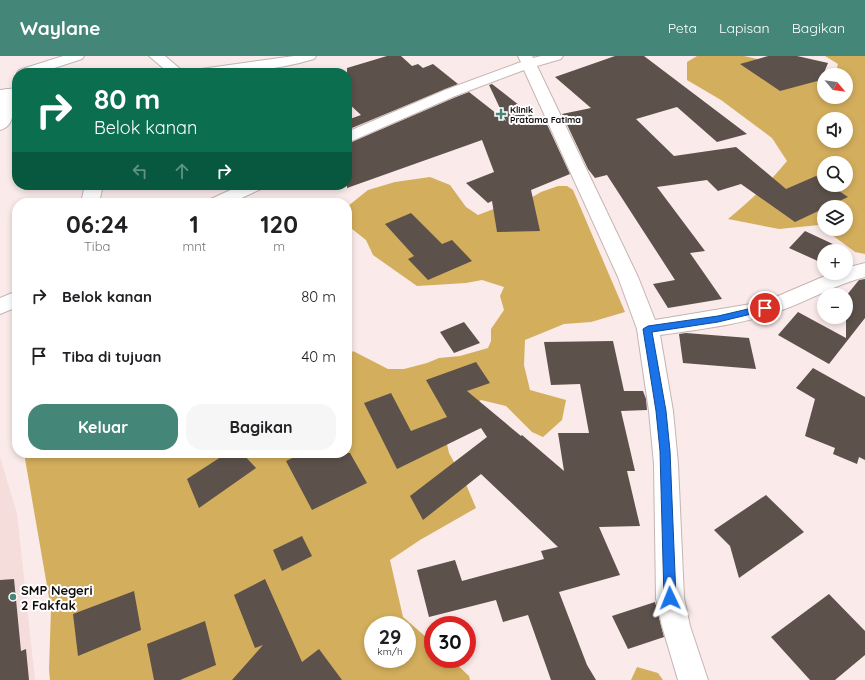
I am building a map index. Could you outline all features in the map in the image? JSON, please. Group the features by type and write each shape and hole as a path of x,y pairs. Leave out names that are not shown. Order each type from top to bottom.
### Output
{"street":[{"path":"39,68 77,56"},
{"path":"156,56 172,68"},
{"path":"239,68 292,61 309,56"},
{"path":"352,136 527,60 556,56"},
{"path":"527,60 628,277 648,329 661,411 665,456 670,598 676,626 694,680"},
{"path":"0,125 5,119 8,94"},
{"path":"241,198 250,190"},
{"path":"648,329 718,319 765,308 799,296 850,273 865,270"},
{"path":"0,308 12,301"}],"shaded area":[{"path":"697,56 744,56 766,61 817,80 817,104 853,104 853,68 837,68 838,64 825,56 865,56 865,254 855,252 853,251 853,244 844,244 833,236 853,236 853,200 817,200 817,225 779,229 728,219 759,192 787,161 772,138 721,100 687,80 687,62"},
{"path":"430,177 450,185 466,207 478,215 504,205 529,199 541,192 558,186 567,186 573,190 625,312 591,322 564,324 525,340 524,365 530,390 566,400 562,420 543,437 532,432 506,406 481,400 456,415 443,426 449,453 465,482 476,508 420,540 390,560 403,616 364,616 364,668 416,668 416,628 424,635 424,668 461,668 469,676 470,680 50,680 51,609 25,458 352,458 353,351 388,369 404,369 439,358 460,356 488,348 491,341 491,329 504,310 500,296 504,287 482,280 466,283 417,286 373,255 366,240 352,229 352,203 368,190 395,182"},
{"name":"SMP Negeri 2 Fakfak","path":"0,457 17,514 35,680 0,680"},
{"path":"637,667 658,673 663,680 631,680"}],"building":[{"path":"387,56 401,56 412,66 418,64 423,68 433,64 458,84 352,128 352,118 361,115 352,107 352,68 347,68"},
{"path":"615,56 644,56 747,134 717,142 677,107 636,119 674,156 736,147 786,189 816,176 817,192 840,192 848,197 842,200 817,200 817,212 795,222 741,184 718,191 707,180 657,187 705,251 690,253 722,299 668,308 653,284 675,280 607,175 595,178 588,169 562,114 591,108 555,77"},
{"path":"768,56 797,56 828,63 826,68 817,68 817,81 780,91 740,64"},
{"path":"492,84 538,120 544,118 570,174 531,190 540,231 497,232 492,201 488,203 466,183 494,172 482,140 352,186 352,142 456,97 469,92 506,121 489,85"},
{"path":"411,213 442,244 452,240 472,261 428,280 408,259 414,256 385,224"},
{"path":"805,231 833,244 817,244 817,261 789,248"},
{"path":"865,279 865,318 829,364 778,335 798,312 817,322 817,324 820,324 846,338 846,324 853,324 852,288 859,280"},
{"path":"464,322 480,343 454,353 440,332"},
{"path":"686,333 749,338 756,369 683,363 679,334"},
{"path":"613,341 624,391 643,391 646,399 647,410 621,411 635,471 627,471 640,526 599,527 620,575 559,592 587,665 596,680 551,680 528,615 503,622 496,600 429,616 417,570 455,560 462,581 544,559 541,551 558,547 481,474 423,520 410,496 487,437 481,428 397,469 364,403 391,393 411,431 447,417 426,380 476,362 490,383 467,391 564,471 558,433 589,433 580,384 551,385 544,342"},
{"path":"813,368 865,397 865,460 859,457 857,464 833,454 835,448 805,436 815,399 796,388"},
{"path":"352,457 367,483 312,510 286,461 292,458 352,458"},
{"path":"219,458 247,458 256,468 199,508 187,479"},
{"path":"766,495 804,532 739,578 730,546 714,530"},
{"path":"302,536 312,556 282,571 273,550"},
{"path":"14,579 21,651 26,649 29,680 0,680 0,580"},
{"path":"265,579 302,662 319,649 342,680 232,680 263,645 255,648 234,595"},
{"path":"134,591 141,630 78,656 73,614"},
{"path":"829,594 865,631 865,655 835,680 810,680 771,637"},
{"path":"655,602 664,637 628,649 612,616"},
{"path":"205,621 216,665 180,680 154,680 147,644"}],"place":[{"name":"Klinik Pratama Fatima","path":"501,114"},
{"name":"SMP Negeri 2 Fakfak","path":"13,597"}],"route":[{"path":"670,598 665,451 661,411 648,329 718,319 765,308"}]}
